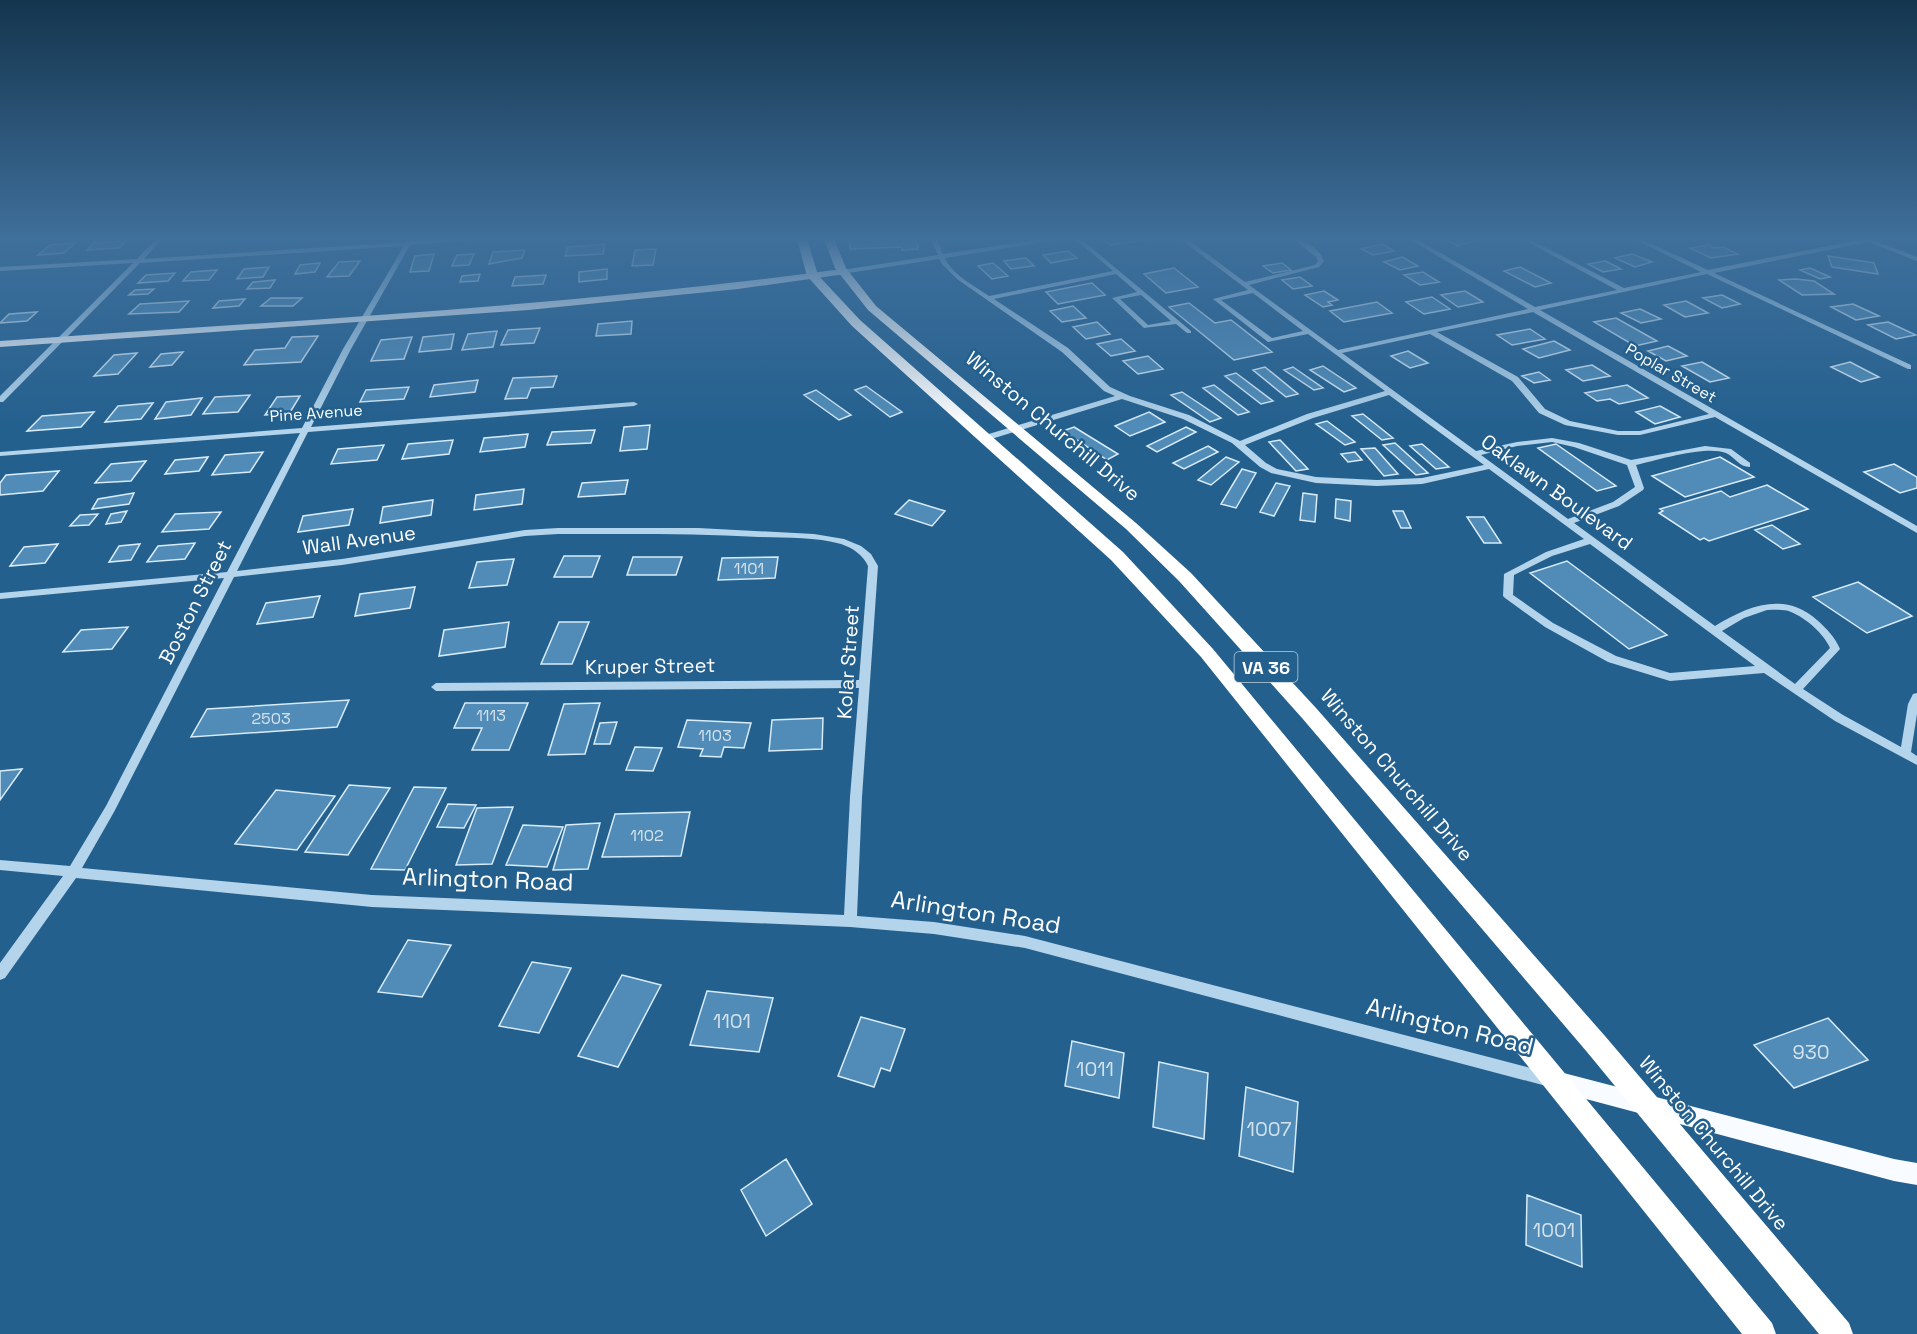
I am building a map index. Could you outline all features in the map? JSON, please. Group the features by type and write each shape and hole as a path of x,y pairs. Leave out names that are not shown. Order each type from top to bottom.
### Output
{"highway":[{"name":"VA 36","path":"836,301 856,323 1117,556 1166,607 1207,653 1556,1081"},
{"name":"Winston Churchill Drive","path":"866,301 1014,429 1131,526 1185,578 1309,713 1647,1105 1838,1334"},
{"path":"1556,1081 1761,1334"}],"main road":[{"path":"0,344 577,301"},
{"name":"Arlington Road","path":"1556,1081 1893,1170 1917,1174"}],"street":[{"path":"0,400 99,301"},
{"name":"Boston Street","path":"0,974 73,872 110,809 228,575 375,301"},
{"path":"993,301 1065,350 1107,389 1186,417 1240,444 1263,465 1274,471 1345,483 1422,481 1492,466"},
{"path":"1118,301 1146,327 1177,322"},
{"path":"1153,301 1189,332"},
{"path":"1219,301 1271,340 1309,332"},
{"name":"Oaklawn Boulevard","path":"1269,301 1765,669 1796,690 1917,761"},
{"name":"Poplar Street","path":"1517,301 1917,530"},
{"path":"1337,352 1578,301"},
{"path":"1770,301 1908,367"},
{"path":"1431,332 1515,379 1542,411 1568,423 1618,433 1640,433 1717,414"},
{"path":"1240,444 1310,416 1391,392"},
{"path":"985,438 1122,396"},
{"name":"Pine Avenue","path":"0,454 634,404"},
{"path":"1475,454 1517,444 1552,440 1576,445 1630,463 1705,448 1728,451 1747,465"},
{"path":"1567,522 1616,504 1640,488 1630,463"},
{"name":"Wall Avenue","path":"0,596 342,562 525,533 558,531 724,532"},
{"name":"Kolar Street","path":"724,532 814,537 844,542 858,548 868,556 873,566 856,797 850,921"},
{"path":"1591,540 1549,554 1509,574 1508,596 1549,625 1612,658 1670,677 1765,669"},
{"path":"1714,631 1742,614 1779,606 1793,608 1811,618 1833,641 1835,649 1796,690"},
{"name":"Kruper Street","path":"436,687 865,684"},
{"path":"1905,755 1913,704 1917,697"},
{"name":"Arlington Road","path":"0,865 372,901 850,921 934,928 1025,942 1556,1081"}],"building":[{"path":"189,301 179,312 129,314 140,304"},
{"path":"219,301 243,301 239,306 213,308"},
{"path":"267,301 298,301 293,306 261,306"},
{"path":"1055,301 1072,301 1058,304"},
{"path":"1314,301 1332,301 1328,302 1332,305 1323,307"},
{"path":"1438,301 1450,309 1424,314 1406,302"},
{"path":"1450,301 1483,302 1458,307"},
{"path":"1686,301 1708,313 1685,317 1664,305"},
{"path":"1709,301 1735,301 1740,304 1722,308"},
{"path":"1377,302 1392,313 1344,322 1330,311"},
{"path":"1189,303 1215,323 1231,320 1272,352 1234,360 1169,307"},
{"path":"1853,304 1879,316 1856,320 1831,307"},
{"path":"1073,306 1086,318 1062,322 1050,311"},
{"path":"1640,309 1661,319 1641,323 1621,313"},
{"path":"37,312 27,321 0,323 9,314"},
{"path":"1616,318 1657,341 1635,346 1594,322"},
{"path":"632,321 631,334 596,336 598,324"},
{"path":"1097,322 1110,334 1086,339 1073,327"},
{"path":"1888,322 1916,335 1896,339 1868,325"},
{"path":"540,328 534,343 501,345 508,330"},
{"path":"1530,329 1545,339 1512,345 1497,335"},
{"path":"497,331 493,347 462,350 468,334"},
{"path":"454,334 451,349 419,352 423,337"},
{"path":"318,336 301,362 244,365 255,350 285,348 292,337"},
{"path":"412,337 404,359 371,361 381,340"},
{"path":"1121,339 1135,351 1111,356 1097,344"},
{"path":"1554,341 1570,350 1539,358 1523,349"},
{"path":"1668,346 1687,356 1666,361 1648,351"},
{"path":"1408,351 1428,363 1410,368 1391,356"},
{"path":"183,352 172,365 150,367 161,354"},
{"path":"137,353 118,374 94,376 114,355"},
{"path":"1148,356 1163,369 1138,374 1123,361"},
{"path":"1702,362 1729,378 1710,382 1682,366"},
{"path":"1850,362 1879,377 1861,382 1831,367"},
{"path":"1592,365 1610,376 1583,381 1566,370"},
{"path":"1323,366 1356,388 1344,392 1310,370"},
{"path":"1265,367 1298,394 1286,397 1253,370"},
{"path":"1293,367 1323,388 1314,390 1284,370"},
{"path":"1539,372 1550,380 1534,383 1522,376"},
{"path":"1236,373 1273,401 1261,404 1225,376"},
{"path":"557,376 553,387 531,388 527,398 505,399 513,378"},
{"path":"478,380 475,392 430,397 434,385"},
{"path":"1214,385 1249,412 1238,415 1203,388"},
{"path":"1627,385 1648,398 1619,404 1610,399 1597,401 1585,393"},
{"path":"866,386 902,412 890,417 855,390"},
{"path":"409,387 404,399 360,402 366,390"},
{"path":"816,390 851,415 839,420 804,395"},
{"path":"1182,392 1221,418 1210,422 1171,395"},
{"path":"250,395 238,412 203,414 215,397"},
{"path":"300,396 289,414 265,415 277,397"},
{"path":"202,398 191,415 155,419 166,402"},
{"path":"153,403 141,419 105,422 118,406"},
{"path":"1660,406 1680,417 1655,424 1636,412"},
{"path":"94,412 81,427 27,431 42,416"},
{"path":"1149,412 1165,422 1130,436 1115,426"},
{"path":"1363,414 1393,438 1382,440 1352,416"},
{"path":"1327,421 1355,442 1345,445 1316,424"},
{"path":"650,425 647,449 620,451 624,427"},
{"path":"1074,427 1118,454 1107,460 1063,431"},
{"path":"1186,427 1196,432 1157,452 1147,446"},
{"path":"595,430 591,443 547,445 552,432"},
{"path":"528,434 525,447 480,452 484,438"},
{"path":"453,440 449,454 402,459 408,444"},
{"path":"1280,440 1308,469 1296,471 1269,442"},
{"path":"1395,443 1428,473 1416,475 1383,445"},
{"path":"1422,444 1449,467 1436,469 1410,446"},
{"path":"1556,444 1616,486 1597,491 1538,448"},
{"path":"384,445 377,460 331,464 338,449"},
{"path":"1208,446 1218,452 1184,469 1173,463"},
{"path":"1375,448 1398,474 1384,476 1361,449"},
{"path":"263,452 250,472 212,475 225,455"},
{"path":"1355,452 1362,460 1348,462 1341,454"},
{"path":"208,457 199,471 165,474 175,460"},
{"path":"1226,457 1239,462 1211,485 1198,480"},
{"path":"1720,457 1754,477 1685,497 1652,476"},
{"path":"146,461 131,481 95,483 111,464"},
{"path":"1894,464 1917,477 1917,488 1900,493 1864,472"},
{"path":"1242,469 1256,473 1236,508 1221,504"},
{"path":"59,471 43,491 0,495 0,483 6,475"},
{"path":"628,480 625,494 578,497 582,483"},
{"path":"1276,483 1290,486 1274,516 1260,512"},
{"path":"1767,485 1808,509 1709,541 1704,538 1700,540 1659,513 1663,511 1660,509 1721,491 1730,497"},
{"path":"524,489 522,504 474,510 476,495"},
{"path":"134,493 129,504 92,509 98,499"},
{"path":"1303,493 1317,495 1315,522 1300,520"},
{"path":"1336,499 1351,501 1350,521 1335,518"},
{"path":"433,500 431,515 380,523 383,507"},
{"path":"909,500 945,511 932,526 895,514"},
{"path":"353,509 349,525 298,532 303,516"},
{"path":"127,511 121,522 106,524 111,514"},
{"path":"1393,511 1403,511 1411,528 1401,528"},
{"path":"221,512 209,529 162,532 175,514"},
{"path":"98,514 89,525 70,526 80,515"},
{"path":"1467,517 1484,517 1501,543 1484,543"},
{"path":"1772,525 1800,544 1783,549 1755,530"},
{"path":"195,543 185,559 147,562 158,546"},
{"path":"58,544 45,563 10,566 24,547"},
{"path":"140,544 131,560 109,562 119,546"},
{"path":"564,556 600,556 592,577 554,577"},
{"path":"633,557 682,557 676,575 627,575"},
{"path":"778,557 775,578 718,580 722,558"},
{"path":"514,559 507,585 469,588 477,562"},
{"path":"1567,561 1667,635 1629,649 1530,573"},
{"path":"1858,582 1912,616 1867,633 1813,597"},
{"path":"415,587 410,608 355,616 360,594"},
{"path":"320,596 313,617 257,624 266,603"},
{"path":"509,622 505,647 439,656 444,630"},
{"path":"559,622 589,622 572,664 541,664"},
{"path":"128,627 112,649 63,652 81,630"},
{"path":"349,700 337,727 191,737 207,709"},
{"path":"465,703 528,703 509,750 472,750 482,728 454,728"},
{"path":"600,703 585,754 548,755 564,704"},
{"path":"823,718 822,749 769,751 772,720"},
{"path":"687,720 751,723 744,748 724,747 721,757 700,756 703,749 678,747"},
{"path":"617,722 610,744 594,744 600,723"},
{"path":"635,747 662,748 653,771 626,770"},
{"path":"22,769 0,800 0,771"},
{"path":"349,785 390,788 348,855 305,852"},
{"path":"414,787 446,788 405,870 371,869"},
{"path":"276,790 335,796 297,850 235,844"},
{"path":"448,804 476,805 464,828 437,827"},
{"path":"513,807 492,864 456,865 477,808"},
{"path":"690,812 681,856 602,857 615,814"},
{"path":"600,823 588,869 553,870 566,825"},
{"path":"523,825 563,827 547,867 506,865"},
{"path":"408,940 451,945 422,997 378,992"},
{"path":"532,962 571,968 539,1033 499,1026"},
{"path":"622,975 661,985 618,1067 578,1056"},
{"path":"707,991 773,998 759,1052 690,1045"},
{"path":"861,1017 905,1029 890,1071 881,1068 874,1087 838,1076"},
{"path":"1828,1018 1868,1060 1794,1088 1754,1045"},
{"path":"1072,1041 1124,1053 1119,1098 1065,1086"},
{"path":"1159,1062 1208,1073 1204,1139 1153,1127"},
{"path":"1246,1087 1298,1102 1293,1172 1239,1156"},
{"path":"786,1159 812,1204 766,1236 741,1190"},
{"path":"1527,1195 1581,1215 1582,1267 1526,1245"}]}
